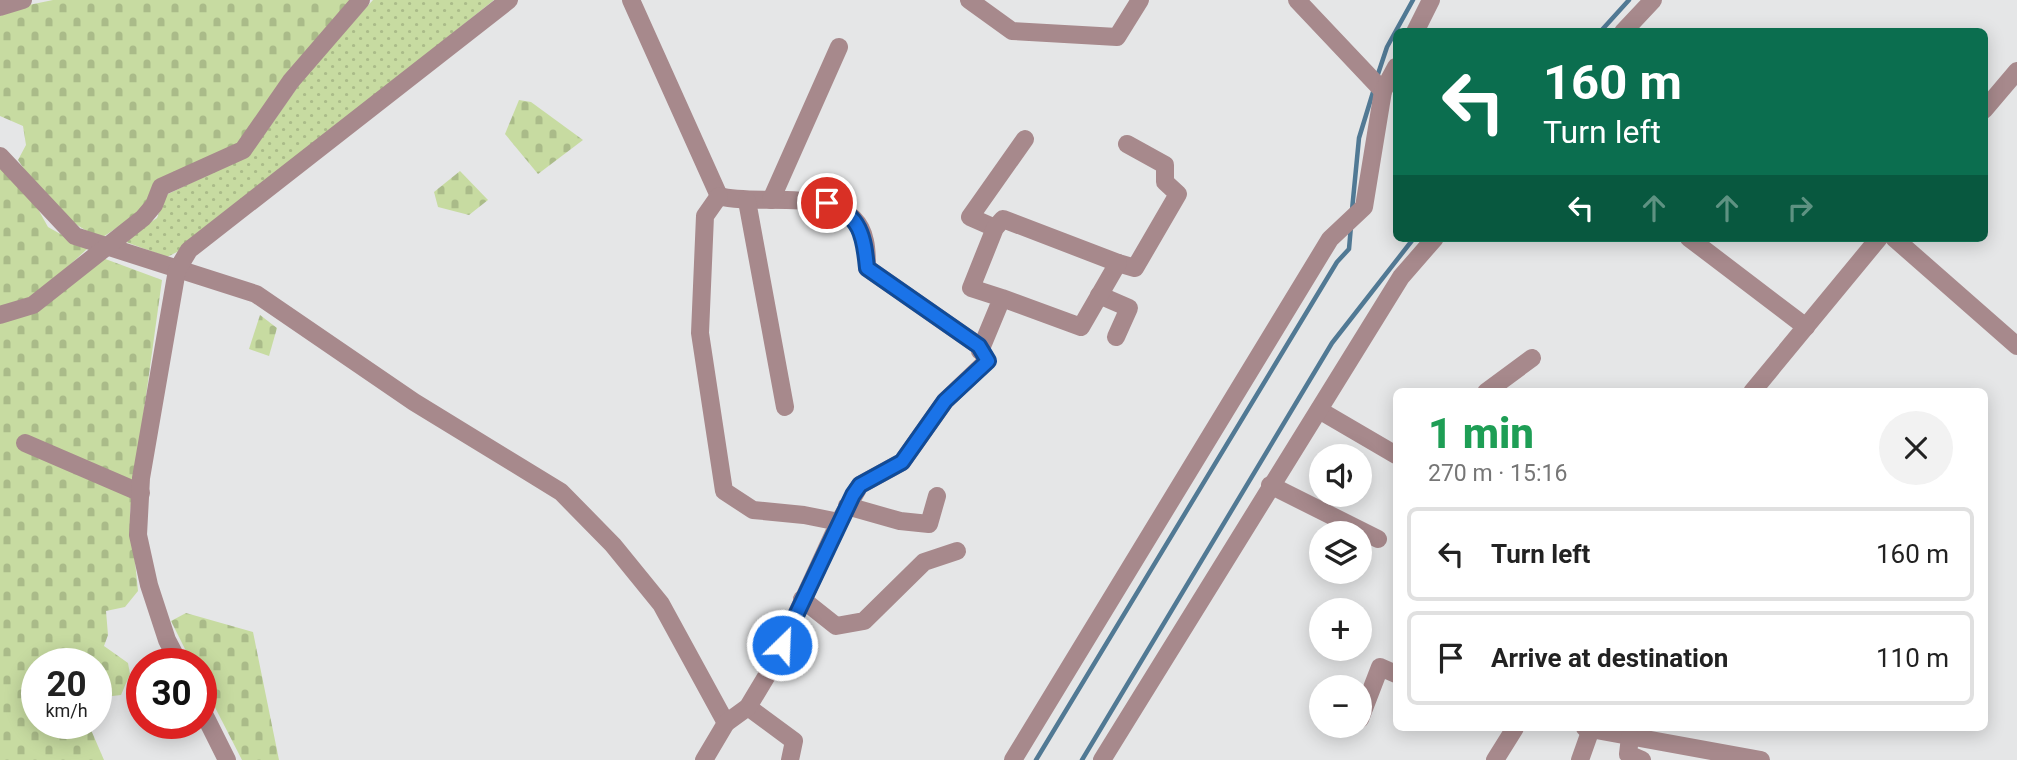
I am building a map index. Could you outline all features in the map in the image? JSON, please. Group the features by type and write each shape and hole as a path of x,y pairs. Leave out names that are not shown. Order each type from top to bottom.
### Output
{"street":[{"path":"0,7 23,0"},
{"path":"0,315 33,305 143,218 154,205 162,187 243,150 291,81 361,0"},
{"path":"171,648 149,585 138,535 141,493 177,270 188,250 509,0"},
{"path":"631,0 719,196"},
{"path":"970,0 1012,31 1117,37 1140,0"},
{"path":"1297,0 1383,90"},
{"path":"1417,28 1431,0"},
{"path":"1627,28 1653,0"},
{"path":"771,201 839,47"},
{"path":"1988,105 2017,71"},
{"path":"1013,760 1331,239 1364,207 1383,90 1393,72"},
{"path":"995,228 970,217 1025,139"},
{"path":"1118,263 1081,327 971,288 995,228 1003,219 1135,268 1178,194 1165,182 1164,165 1127,145"},
{"path":"0,156 75,236 256,294 414,402 561,492 613,545 661,604 726,723"},
{"path":"704,760 726,723 748,707 772,667 838,522 860,485 902,462 945,401 988,361 979,346 867,268 865,239 846,212 827,203 747,201 719,196"},
{"path":"719,196 705,216 700,333 724,491 753,510 804,515 838,522"},
{"path":"747,201 785,407"},
{"path":"1102,760 1401,277 1432,242"},
{"path":"1694,242 1805,327"},
{"path":"1755,388 1877,242"},
{"path":"1899,242 2017,346"},
{"path":"1099,295 1129,308 1116,337"},
{"path":"980,351 1002,299"},
{"path":"1491,388 1532,358"},
{"path":"1319,410 1393,453"},
{"path":"25,443 141,493"},
{"path":"1270,485 1378,539"},
{"path":"847,506 900,521 929,524 936,496"},
{"path":"802,599 835,626 863,621 924,562 957,551"},
{"path":"1372,688 1380,667 1393,673"},
{"path":"748,707 794,741 790,760"},
{"path":"1495,760 1511,731"},
{"path":"1580,760 1587,731"},
{"path":"1598,731 1703,755 1761,760"},
{"path":"1630,737 1628,754 1642,760"},
{"path":"216,739 227,760"}],"green space":[{"path":"53,0 357,0 240,145 100,239 62,214 44,196 18,160 26,145 23,126 0,116 0,16 19,7"},
{"path":"373,0 494,0 183,249 167,257 123,241 157,218 166,195 234,162 259,142 308,72"},
{"path":"519,100 531,102 583,140 538,174 505,134"},
{"path":"0,167 34,202 48,227 87,249 32,300 0,312"},
{"path":"460,171 488,200 469,215 438,207 434,192"},
{"path":"100,257 162,280 130,512 138,591 125,607 106,611 108,635 104,646 107,648 21,648 21,739 95,739 104,760 0,760 0,321"},
{"path":"260,315 277,328 269,356 249,349"},
{"path":"186,613 253,632 279,760 242,760 217,711 217,648 184,648 171,621"},
{"path":"112,652 126,662 126,683 121,695 112,696"}],"waterway":[{"path":"1398,28 1413,0"},
{"path":"1604,28 1629,0"},
{"path":"1377,77 1393,36"},
{"path":"1352,210 1359,138 1374,89"},
{"path":"1036,760 1337,262 1349,249 1351,226"},
{"path":"1082,760 1332,343 1411,242"}],"route":[{"path":"782,645 838,522 860,485 902,462 945,401 988,361 979,346 867,268 865,239 846,212 827,203"}]}
